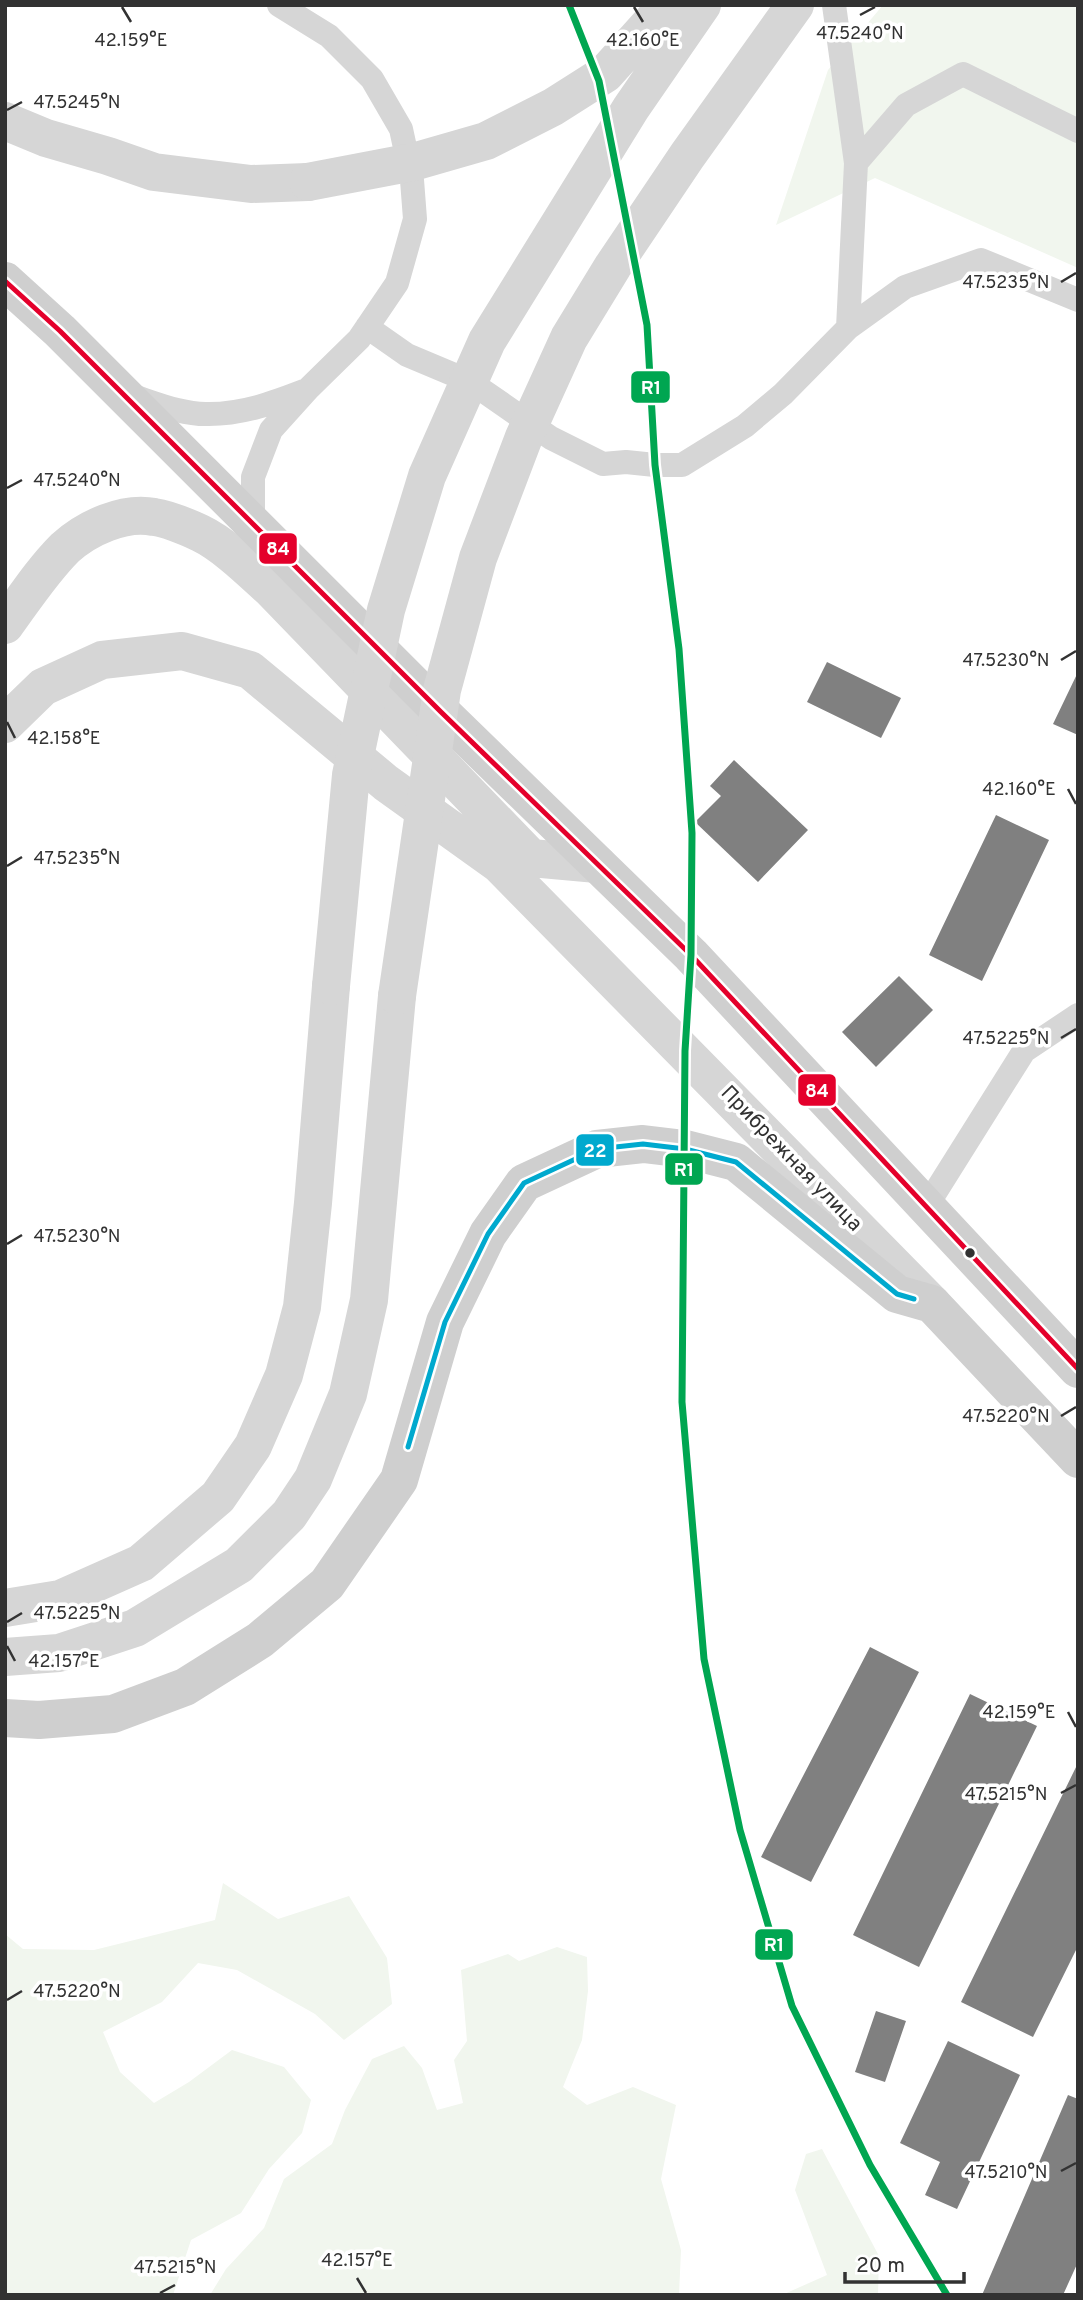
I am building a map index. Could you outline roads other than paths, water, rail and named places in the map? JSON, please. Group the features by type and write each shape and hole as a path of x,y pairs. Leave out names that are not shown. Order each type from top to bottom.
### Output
{"main road":[{"path":"5,281 60,331 441,712 691,955 1078,1370"},
{"path":"5,1718 39,1720 113,1714 184,1687 260,1640 327,1584 398,1480 445,1322 488,1234 524,1183 597,1149 643,1144 685,1149 736,1162 897,1294 932,1304"},
{"name":"Прибрежная улица","path":"932,1304 1078,1459"}],"street":[{"path":"5,121 46,138 155,172 251,184 308,182 413,162 486,141 553,107 605,74 667,5"},
{"path":"5,1608 60,1599 141,1563 218,1497 253,1446 284,1375 302,1307 351,775 386,610 427,476 487,341 631,108 702,5"},
{"path":"5,1657 59,1653 135,1628 239,1565 289,1515 313,1479 348,1394 369,1300 397,996 442,690 478,558 524,438 569,338 613,266 687,156 795,5"},
{"path":"5,625 44,571 89,529 120,518 153,516 202,534 235,557 272,590 531,858 597,864"},
{"name":"Прибрежная улица","path":"5,724 43,687 102,660 181,651 250,670 386,783 499,864 932,1304"}],"lane":[{"path":"253,524 253,477 271,430 359,339 397,283 415,219 412,180 401,129 372,79 329,36 279,5"},
{"path":"834,5 856,163 848,328"},
{"path":"856,163 906,105 963,74 1078,131"},
{"path":"367,327 407,355 457,376 551,438 603,464 626,462 682,465 746,426 783,394 848,328 905,287 981,260 1078,300"},
{"path":"120,391 169,408 208,414 262,407 308,389"},
{"path":"926,1207 1024,1051 1078,1015"}]}
